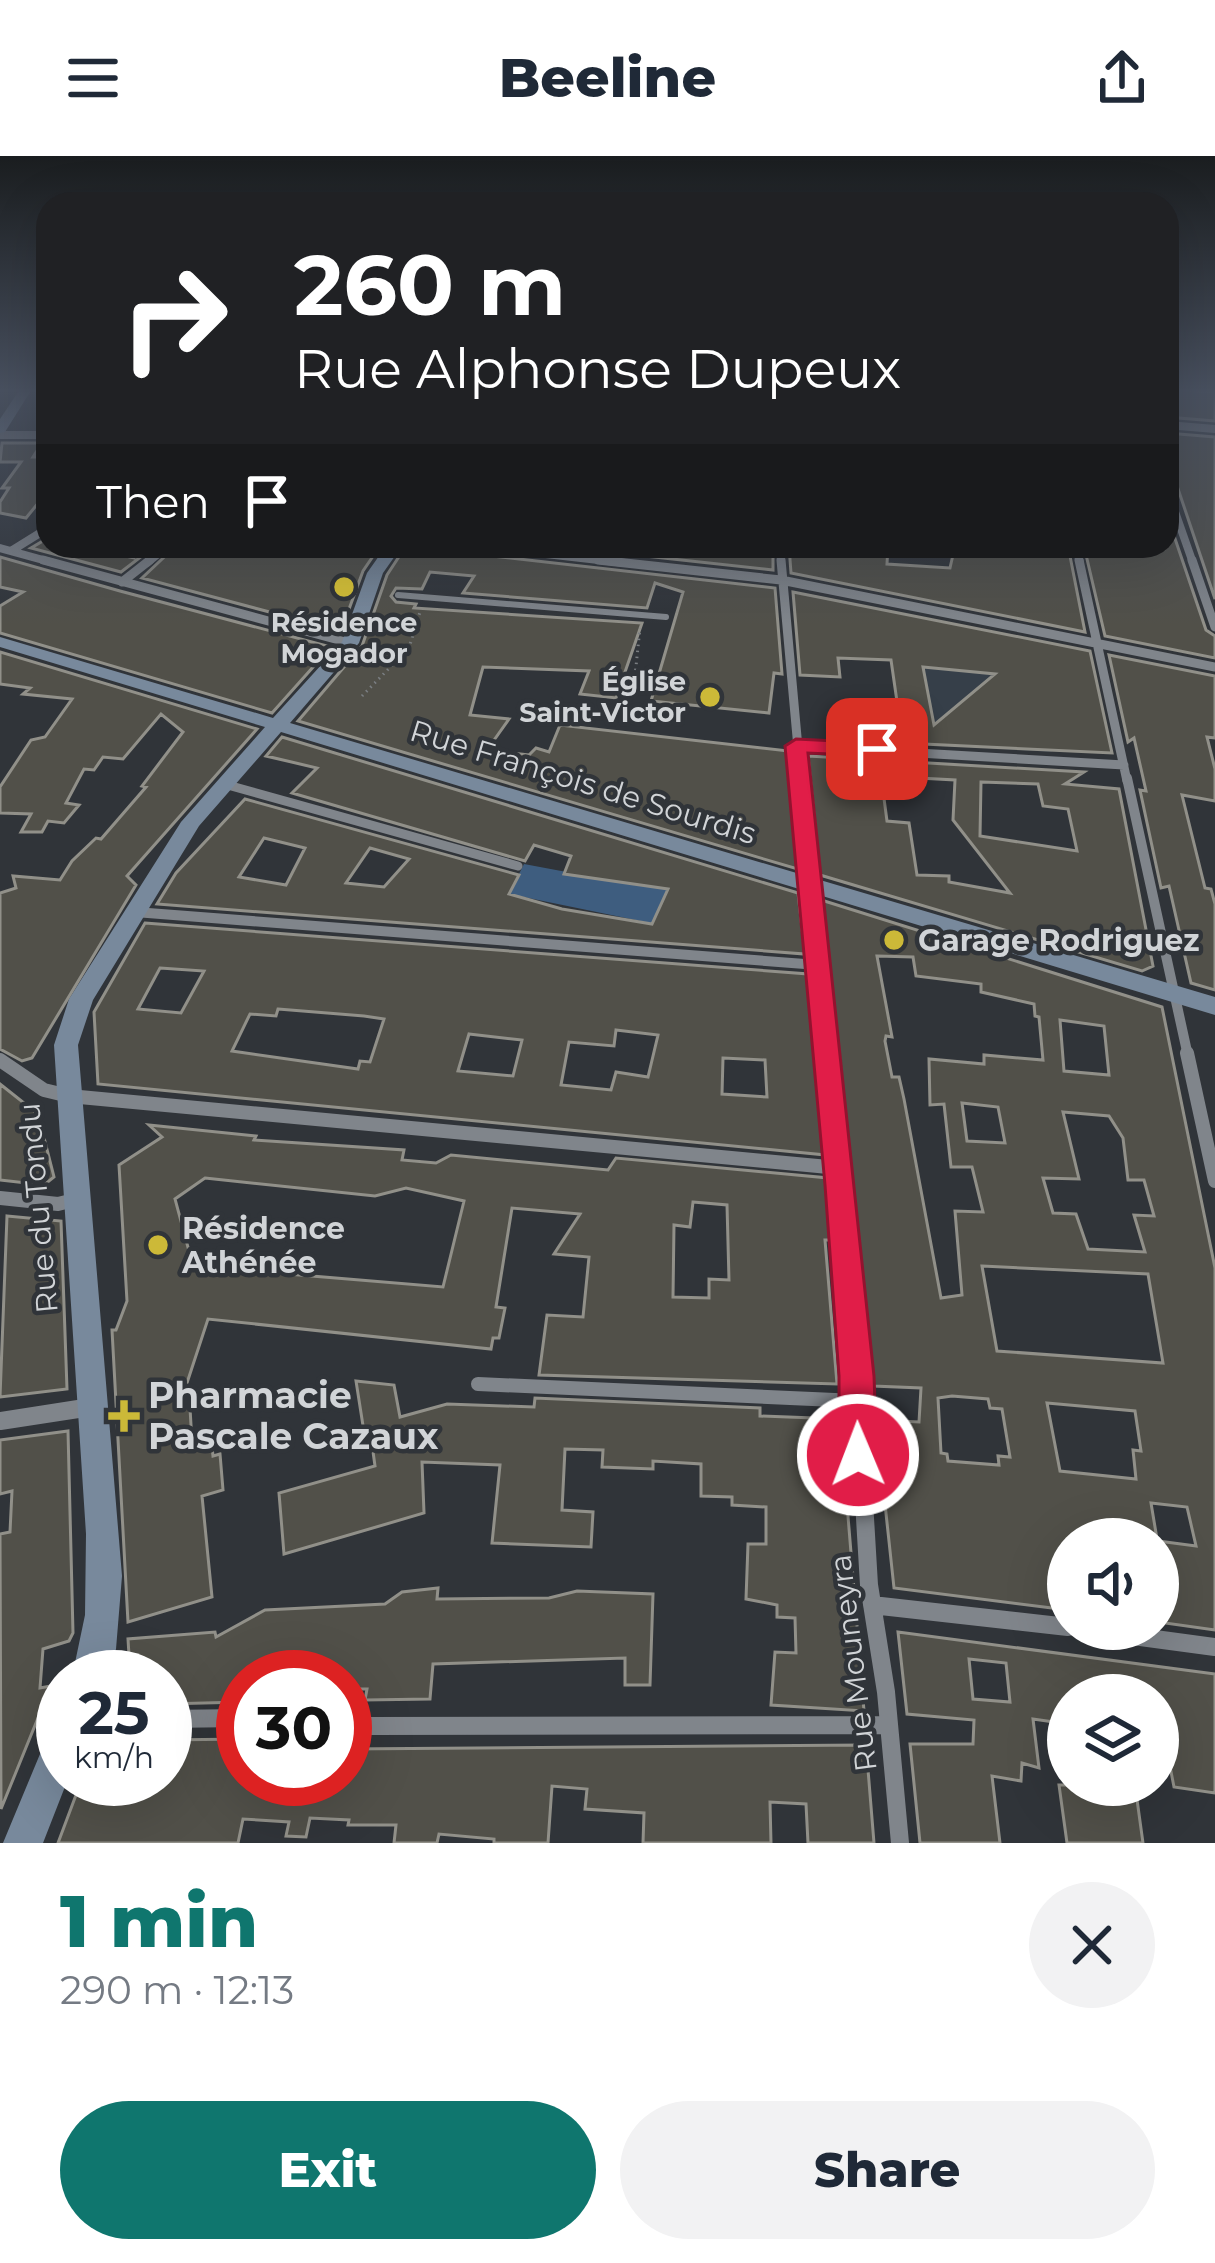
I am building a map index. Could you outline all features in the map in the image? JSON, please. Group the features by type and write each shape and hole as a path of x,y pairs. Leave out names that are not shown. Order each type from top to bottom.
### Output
{"street":[{"path":"1179,524 1215,627"},
{"path":"5,550 36,534"},
{"path":"5,550 350,643"},
{"path":"122,582 153,558"},
{"name":"Rue du Tondu","path":"98,1650 104,1628 80,1198 66,1046 81,999 191,823 350,643 375,593 375,573 386,558"},
{"path":"609,558 781,580 1215,667"},
{"name":"Rue Mouneyra","path":"781,558 808,883 839,1168 872,1605 900,1843"},
{"path":"1079,558 1215,1181"},
{"name":"Rue François de Sourdis","path":"0,642 1215,1006"},
{"path":"796,746 1124,765"},
{"path":"135,912 818,965"},
{"path":"0,1060 44,1090 69,1096 839,1168"},
{"path":"0,1198 58,1204 80,1198"},
{"path":"478,1384 857,1401"},
{"path":"0,1421 92,1407"},
{"path":"872,1605 1047,1625"},
{"path":"1179,1641 1215,1646"},
{"path":"372,1726 889,1725"},
{"path":"23,1843 38,1806"}],"lane":[{"path":"398,595 666,616"},
{"path":"224,784 518,866"}],"path":[{"path":"362,696 410,648 420,612"},
{"path":"635,676 640,627"}],"shaded area":[{"path":"891,660 1027,674 1052,752 903,743"},
{"path":"690,861 660,925 509,894 524,864 604,879"}],"building":[{"path":"17,468 36,468 36,506 26,518 0,513 0,502 9,488 2,488"},
{"path":"1179,468 1215,468 1215,599 1179,492"},
{"path":"1179,550 1206,630 1215,636 1215,658 1105,636 1087,558 1179,558"},
{"path":"0,557 331,647 272,713 0,633 0,606 23,592 0,587"},
{"path":"68,558 139,558 121,572"},
{"path":"163,558 372,558 341,631 142,578"},
{"path":"398,558 509,558 775,588 782,674 774,673 769,713 651,701 683,592 655,583 647,608 463,593 474,576 430,572 422,589 396,588 391,596 396,602 416,604 414,608 642,623 616,698 580,694 589,671 483,667 470,715 509,719 487,750 529,755 536,748 549,752 560,725 789,751 801,870 298,721 362,646 387,575"},
{"path":"663,558 773,558 773,570"},
{"path":"790,558 887,558 887,564 950,568 952,558 1070,558 1085,632 791,573"},
{"path":"793,592 1090,651 1112,753 903,743 891,660 838,658 840,677 800,675","holes":["923,667 995,674 934,725"]},
{"path":"0,652 257,729 127,876 136,885 32,1058 22,1061 0,1049 0,893 16,888 13,876 60,880 72,861 96,838 101,839 146,787 142,786 183,732 161,714 123,759 103,757 94,770 84,769 66,803 79,805 64,823 48,821 42,832 21,832 31,814 0,813 0,787 31,740 45,737 72,699 23,694 30,688 0,684"},
{"path":"1109,655 1215,676 1215,738 1207,737 1215,769 1215,801 1182,795 1205,888 1211,889 1215,904 1215,990 1191,983 1169,886 1161,888 1140,790 1146,791 1134,738 1128,742"},
{"path":"282,737 798,893 805,954 157,904 176,873 245,799 519,875 509,894 562,909 652,924 668,889 564,874 571,856 534,845 525,861 292,793 317,768 266,756","holes":["264,838 305,848 286,885 239,877","370,848 409,859 384,887 346,883"]},
{"path":"808,756 1084,772 1065,784 1119,789 1153,966 1142,971 820,875","holes":["881,776 955,780 953,820 1010,893 949,882 949,876 917,875 909,823 887,821","981,782 1038,784 1043,806 1068,809 1077,851 980,836"]},
{"path":"818,899 1162,1007 1215,1268 1215,1630 1179,1625 1179,1544 1196,1546 1187,1507 1151,1503 1154,1518 1047,1518 1047,1607 894,1588 876,1420 919,1422 921,1388 873,1386 839,1052","holes":["877,956 913,957 916,976 981,984 981,992 1034,1004 1039,1017 1043,1060 984,1055 984,1064 929,1059 930,1105 944,1104 951,1167 972,1167 983,1212 955,1211 962,1295 941,1298 904,1099 899,1077 892,1077 885,1041 886,1036 892,1037","1060,1020 1104,1026 1109,1075 1064,1071","962,1103 998,1107 1005,1143 967,1141","1063,1112 1109,1116 1123,1138 1128,1180 1144,1180 1154,1216 1134,1215 1145,1252 1088,1249 1076,1214 1053,1213 1043,1178 1079,1179","982,1266 1148,1274 1163,1363 997,1351","938,1398 988,1399 990,1408 1002,1409 1010,1457 998,1456 999,1465 948,1461 947,1454 941,1453","1047,1403 1135,1411 1141,1451 1133,1450 1136,1479 1060,1471"]},
{"path":"145,923 808,974 826,1155 98,1084 94,1012","holes":["160,968 204,971 181,1013 138,1009","278,1009 384,1019 370,1062 360,1061 358,1069 232,1051 250,1014 276,1016","616,1030 658,1035 648,1077 616,1072 611,1090 561,1085 569,1042 614,1046","469,1034 522,1040 513,1076 458,1071","723,1058 765,1060 767,1097 722,1094"]},
{"path":"0,1084 38,1114 54,1177 44,1185 0,1180"},
{"path":"149,1125 256,1136 254,1140 404,1150 402,1160 436,1163 451,1155 608,1170 616,1158 828,1178 833,1240 825,1240 837,1384 539,1375 547,1315 583,1317 589,1257 554,1254 580,1214 512,1208 496,1307 505,1308 499,1338 493,1338 491,1349 208,1319 184,1392 189,1391 192,1442 211,1437 213,1456 220,1454 223,1490 202,1496 212,1597 128,1622 112,1330 127,1301 119,1165 162,1137","holes":["205,1178 375,1196 406,1188 464,1201 443,1287 193,1266 175,1199","693,1202 727,1205 729,1280 709,1279 709,1298 673,1297 674,1225 690,1227"]},
{"path":"7,1216 61,1221 67,1389 0,1397"},
{"path":"356,1381 394,1385 400,1417 447,1404 534,1407 535,1398 760,1408 760,1416 840,1419 864,1711 771,1705 775,1652 796,1653 795,1618 777,1617 777,1605 746,1599 748,1544 766,1544 766,1507 732,1505 732,1497 701,1496 701,1464 653,1461 653,1469 602,1467 603,1450 565,1449 562,1510 593,1512 591,1547 492,1543 500,1465 422,1462 424,1513 284,1554 279,1493 375,1466"},
{"path":"68,1431 73,1633 69,1641 36,1650 36,1723 1,1809 0,1534 10,1532 12,1491 0,1494 0,1440"},
{"path":"438,1588 437,1599 549,1598 577,1591 653,1594 650,1685 625,1685 625,1658 433,1664 430,1699 372,1700 372,1650 216,1650 216,1703 192,1703 192,1650 129,1650 128,1639 215,1632 216,1637 265,1610 385,1604 402,1592"},
{"path":"898,1632 1215,1674 1215,1793 1179,1788 1179,1674 1047,1674 1047,1721 1033,1719 1039,1768 1022,1763 1021,1781 992,1776 1000,1843 920,1843 910,1744 973,1744 974,1720 907,1714","holes":["969,1659 1006,1663 1010,1702 973,1699"]},
{"path":"216,1739 216,1806 372,1806 372,1749 866,1745 874,1843 808,1843 806,1804 770,1802 771,1843 643,1843 644,1813 585,1809 587,1789 552,1786 548,1843 494,1843 494,1839 439,1834 437,1843 394,1843 396,1825 348,1825 349,1820 310,1818 306,1837 286,1836 289,1822 243,1819 238,1843 58,1843 72,1806 192,1806 192,1740"},
{"path":"1062,1806 1138,1806 1143,1843 1067,1843"}],"place":[{"name":"Résidence Mogador","path":"344,587"},
{"name":"Église Saint-Victor","path":"710,697"},
{"name":"Garage Rodriguez","path":"894,940"},
{"name":"Résidence Athénée","path":"158,1245"},
{"name":"Pharmacie Pascale Cazaux","path":"124,1416"}],"route":[{"path":"858,1455 840,1185 796,746 877,749"}]}
